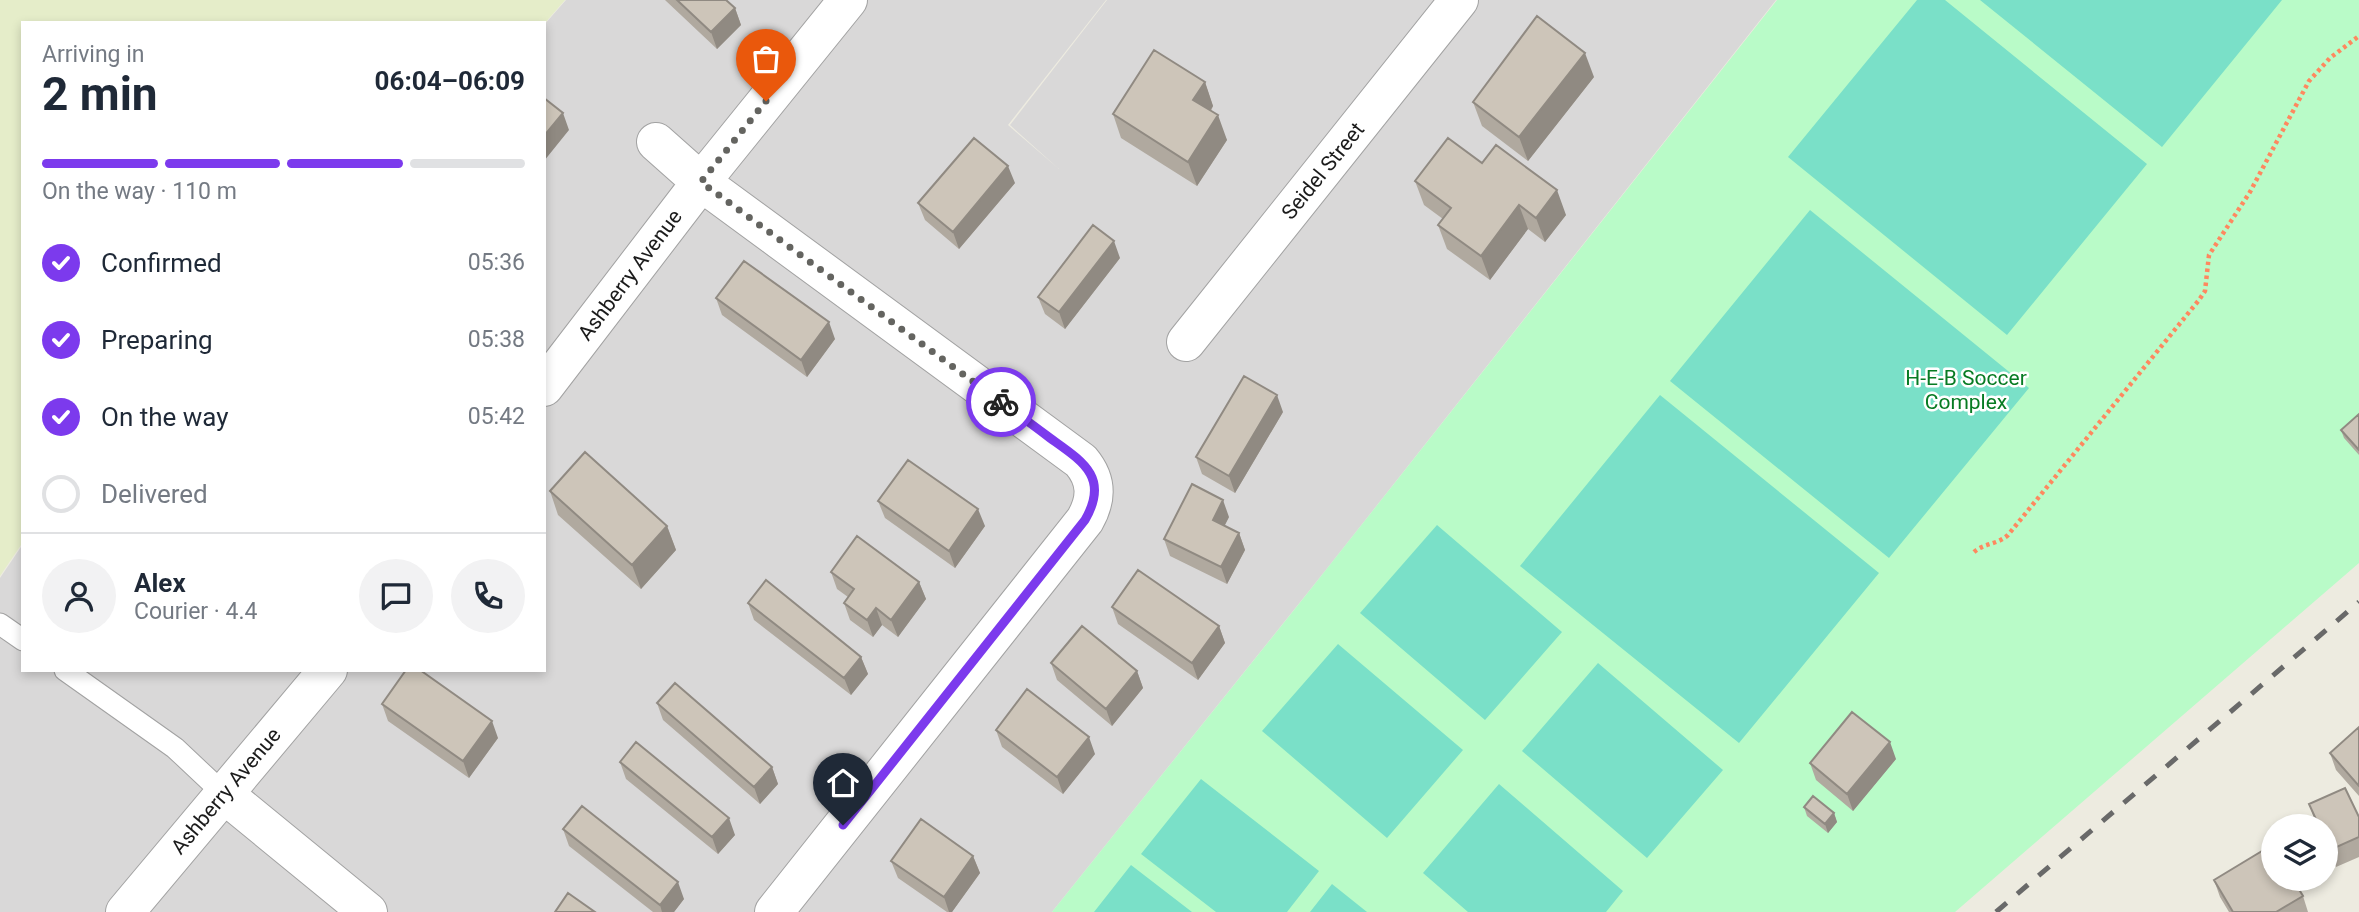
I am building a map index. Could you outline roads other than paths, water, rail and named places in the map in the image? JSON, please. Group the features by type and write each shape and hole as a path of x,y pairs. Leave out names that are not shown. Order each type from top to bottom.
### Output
{"street":[{"name":"Ashberry Avenue","path":"546,384 701,182 848,0"},
{"name":"Seidel Street","path":"1186,342 1459,0"},
{"path":"656,142 701,182 1082,461 1095,488 1094,501 1085,520 774,912"},
{"name":"Ashberry Avenue","path":"125,912 326,672"},
{"path":"224,794 368,912"}],"lane":[{"path":"0,624 21,639"},
{"path":"68,672 175,748 224,794"}],"railway":[{"path":"1996,912 2359,602"}],"park label":[{"name":"H-E-B Soccer Complex","path":"1966,390"}]}
